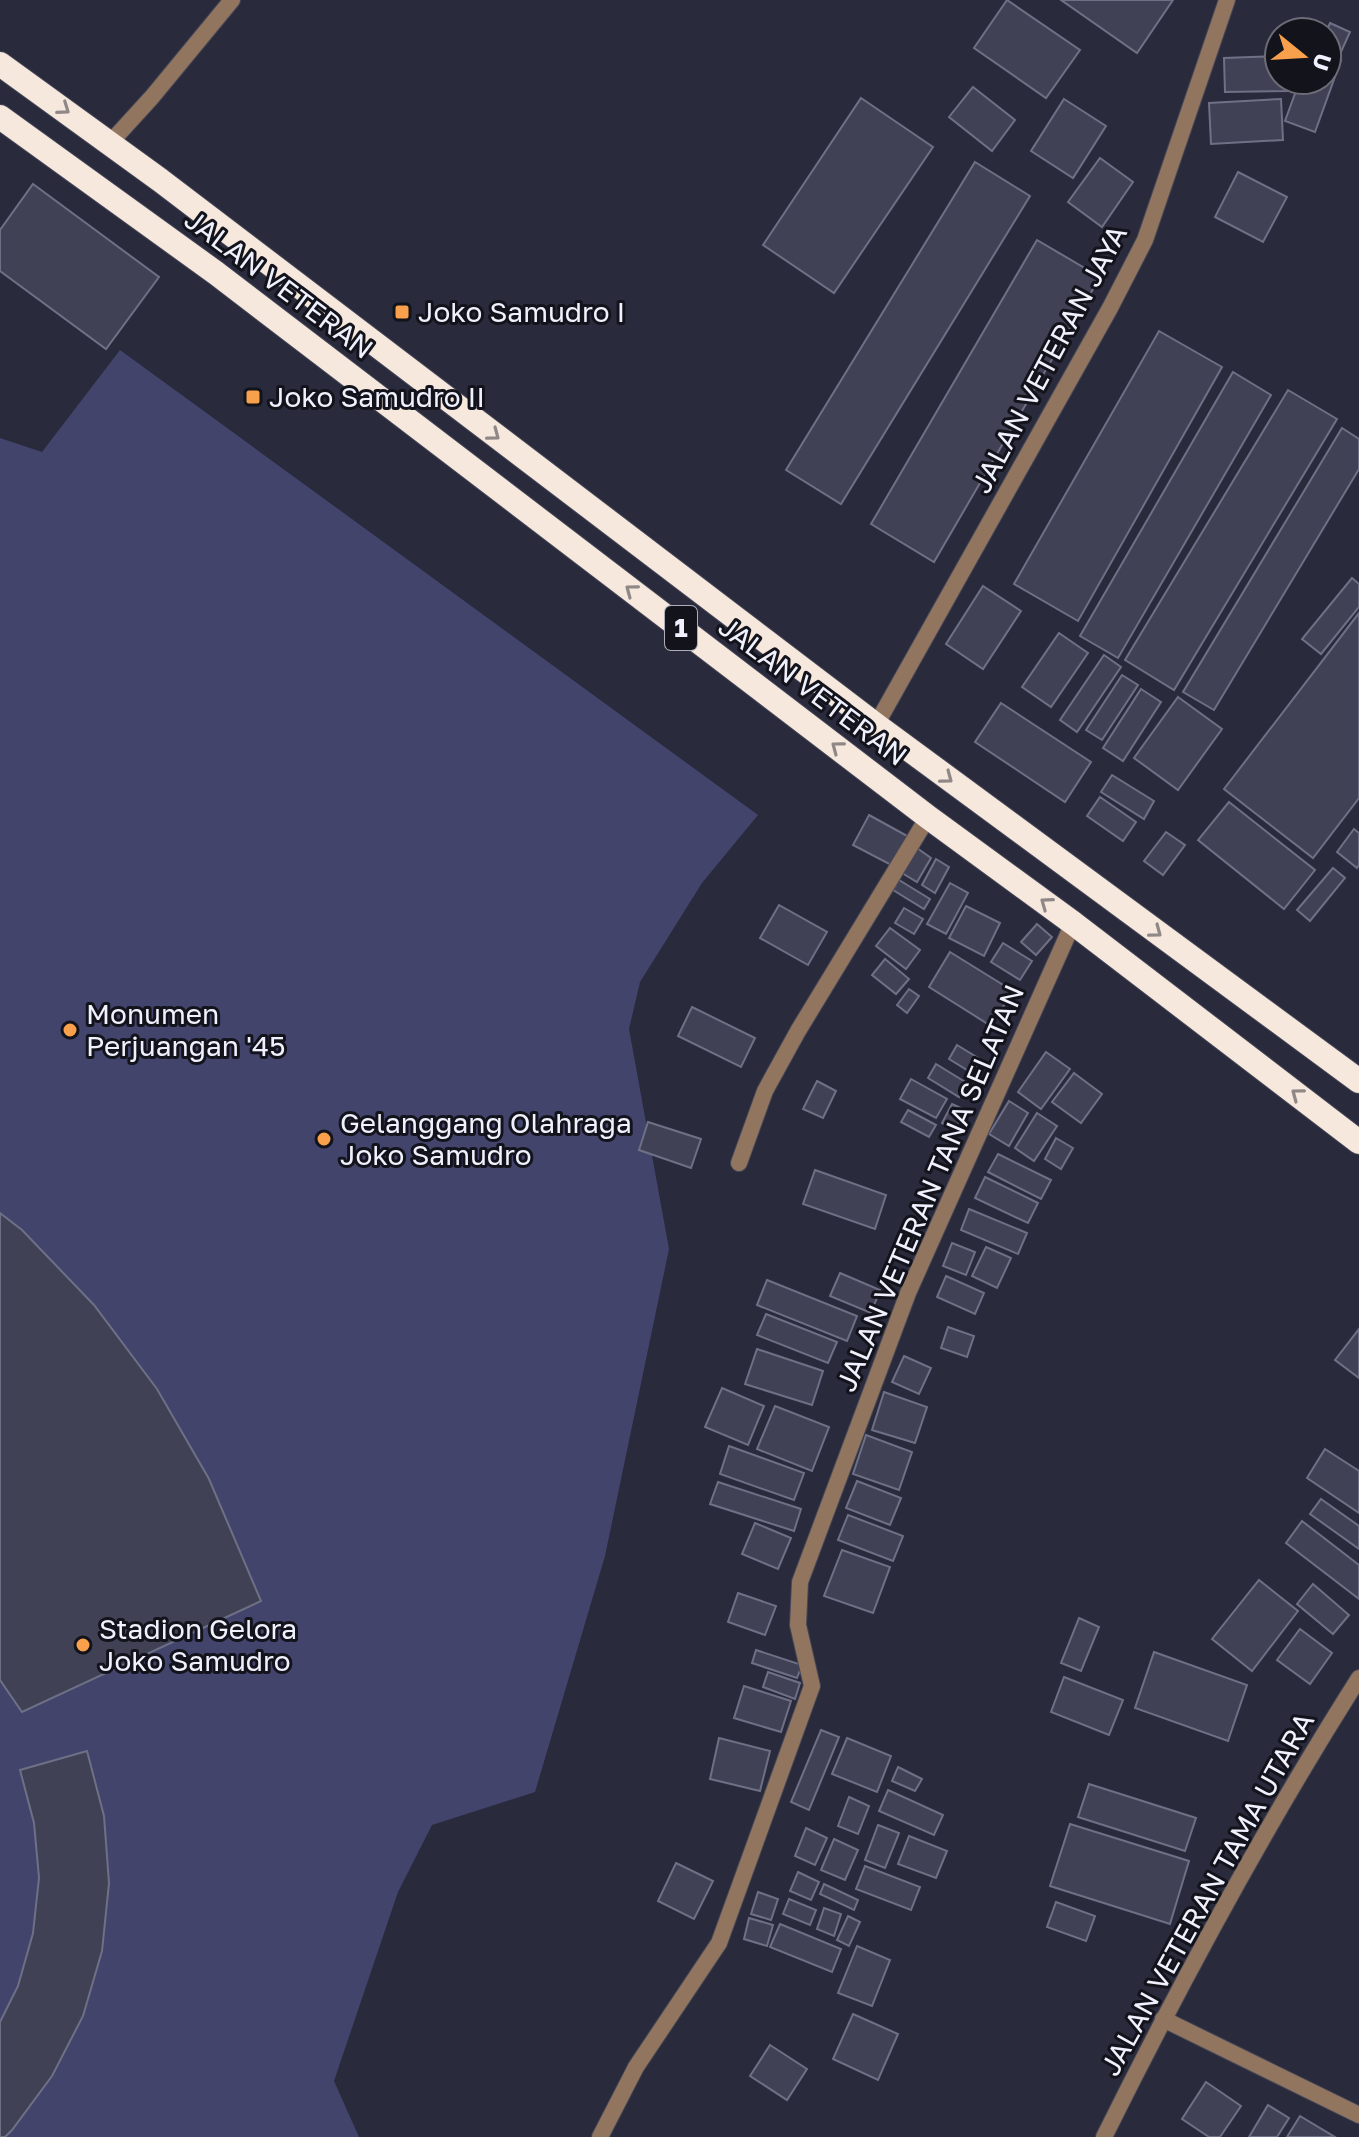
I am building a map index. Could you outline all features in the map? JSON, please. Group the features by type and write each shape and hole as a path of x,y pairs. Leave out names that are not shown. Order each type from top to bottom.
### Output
{"highway":[{"name":"JALAN VETERAN","path":"0,64 110,143 876,725 1359,1081"},
{"name":"JALAN VETERAN","path":"0,117 216,273 1359,1142"},
{"path":"515,502 540,470"}],"street":[{"path":"110,143 232,0"},
{"name":"JALAN VETERAN JAYA","path":"876,725 1145,240 1227,0"},
{"path":"739,1163 765,1091 928,817"},
{"name":"JALAN VETERAN TANA SELATAN","path":"600,2137 636,2067 719,1943 812,1686 798,1625 800,1582 908,1293 1073,923"},
{"name":"JALAN VETERAN TAMA UTARA","path":"1104,2137 1163,2019 1255,1851 1359,1678"},
{"path":"1163,2019 1359,2115"}],"shaded area":[{"name":"Gelanggang Olahraga Joko Samudro","path":"120,350 758,815 702,883 640,982 629,1029 669,1249 605,1556 535,1792 432,1825 398,1892 334,2081 359,2137 0,2137 0,438 42,452"}],"building":[{"path":"1007,0 1080,50 1046,98 974,48"},
{"path":"1061,0 1173,0 1137,53"},
{"path":"1343,29 1350,32 1343,48"},
{"path":"1263,57 1263,91 1225,92 1224,58"},
{"path":"973,87 1015,120 992,151 949,117"},
{"path":"1294,96 1328,96 1315,132 1285,121"},
{"path":"861,98 933,147 834,293 763,245"},
{"path":"1064,99 1106,126 1073,178 1031,151"},
{"path":"1281,99 1283,140 1211,144 1209,103"},
{"path":"1100,158 1133,182 1102,227 1068,202"},
{"path":"975,162 1030,196 841,504 786,470"},
{"path":"1238,172 1287,197 1263,242 1215,217"},
{"path":"33,184 159,277 106,349 0,271 0,230"},
{"path":"1037,240 1100,277 934,562 871,524"},
{"path":"1159,331 1222,367 1078,621 1014,584"},
{"path":"1233,372 1271,395 1118,658 1080,636"},
{"path":"1288,390 1337,419 1174,690 1125,660"},
{"path":"1342,428 1359,439 1359,469 1214,710 1183,692"},
{"path":"1352,578 1359,584 1359,607 1321,654 1302,639"},
{"path":"983,586 1021,611 983,669 946,644"},
{"path":"1359,613 1359,798 1313,858 1224,789"},
{"path":"1059,633 1088,653 1051,707 1022,687"},
{"path":"1104,655 1121,667 1077,732 1060,720"},
{"path":"1122,675 1138,685 1102,740 1086,730"},
{"path":"1141,689 1161,702 1123,761 1103,748"},
{"path":"1178,697 1222,729 1178,790 1134,758"},
{"path":"1001,703 1091,762 1065,802 975,742"},
{"path":"1112,775 1154,801 1144,819 1101,792"},
{"path":"1100,797 1136,822 1123,841 1087,816"},
{"path":"1229,802 1315,870 1284,909 1198,840"},
{"path":"869,815 909,837 893,866 853,845"},
{"path":"1354,829 1359,833 1357,868 1337,852"},
{"path":"1166,832 1185,845 1163,875 1144,861"},
{"path":"917,848 931,858 917,882 902,873"},
{"path":"936,859 949,867 935,893 922,885"},
{"path":"1333,868 1345,878 1310,921 1297,910"},
{"path":"899,880 930,899 924,909 893,890"},
{"path":"950,883 968,893 946,934 927,924"},
{"path":"779,905 827,932 808,965 760,938"},
{"path":"966,906 1000,923 984,956 949,938"},
{"path":"904,908 923,919 914,934 895,923"},
{"path":"1037,924 1052,937 1036,955 1021,942"},
{"path":"890,928 920,950 906,969 876,946"},
{"path":"1003,943 1032,961 1020,980 991,962"},
{"path":"950,952 1013,991 991,1026 929,987"},
{"path":"885,959 909,979 896,994 872,975"},
{"path":"909,989 919,996 907,1013 897,1005"},
{"path":"692,1007 755,1038 741,1067 678,1036"},
{"path":"957,1045 980,1059 972,1073 949,1059"},
{"path":"1046,1052 1070,1069 1041,1109 1018,1092"},
{"path":"936,1064 967,1083 959,1097 928,1078"},
{"path":"1074,1073 1102,1094 1081,1123 1052,1102"},
{"path":"911,1079 947,1099 936,1118 900,1099"},
{"path":"817,1081 836,1091 823,1118 803,1109"},
{"path":"1009,1101 1028,1113 1009,1146 989,1134"},
{"path":"952,1104 965,1110 955,1130 942,1123"},
{"path":"908,1110 936,1125 929,1137 901,1122"},
{"path":"1037,1113 1057,1126 1034,1161 1015,1148"},
{"path":"648,1122 701,1139 691,1168 639,1150"},
{"path":"1056,1138 1073,1148 1061,1169 1045,1159"},
{"path":"998,1154 1051,1180 1041,1199 988,1172"},
{"path":"815,1170 886,1195 875,1229 803,1204"},
{"path":"985,1177 1038,1203 1028,1223 975,1198"},
{"path":"969,1209 1027,1233 1018,1254 961,1230"},
{"path":"0,1213 22,1230 94,1305 157,1389 209,1479 261,1601 22,1712 0,1680"},
{"path":"952,1243 975,1252 966,1275 943,1266"},
{"path":"986,1247 1011,1258 997,1288 972,1276"},
{"path":"840,1273 880,1290 871,1313 830,1296"},
{"path":"946,1276 984,1293 975,1314 937,1297"},
{"path":"767,1280 857,1316 847,1341 757,1305"},
{"path":"766,1314 837,1342 828,1363 757,1335"},
{"path":"948,1327 974,1336 967,1357 941,1348"},
{"path":"1359,1329 1359,1378 1335,1360"},
{"path":"757,1349 823,1371 812,1405 745,1384"},
{"path":"904,1356 931,1368 919,1394 892,1382"},
{"path":"722,1388 764,1406 748,1445 705,1427"},
{"path":"884,1392 927,1407 915,1443 872,1430"},
{"path":"775,1406 829,1427 812,1471 757,1449"},
{"path":"866,1435 912,1452 899,1490 853,1474"},
{"path":"729,1446 804,1473 794,1500 720,1474"},
{"path":"1325,1449 1359,1471 1359,1513 1307,1478"},
{"path":"857,1481 901,1498 890,1525 846,1508"},
{"path":"718,1482 801,1509 794,1531 710,1504"},
{"path":"1321,1499 1359,1526 1359,1549 1310,1514"},
{"path":"848,1515 903,1536 893,1561 838,1540"},
{"path":"1302,1521 1359,1565 1359,1599 1286,1543"},
{"path":"755,1523 791,1538 778,1569 742,1554"},
{"path":"842,1550 890,1567 873,1613 824,1596"},
{"path":"1259,1580 1298,1611 1252,1671 1212,1639"},
{"path":"1313,1584 1349,1615 1333,1634 1297,1604"},
{"path":"738,1593 776,1606 765,1635 728,1622"},
{"path":"1079,1618 1099,1627 1081,1671 1061,1663"},
{"path":"1300,1629 1332,1653 1310,1684 1277,1660"},
{"path":"756,1650 802,1665 797,1678 752,1663"},
{"path":"1154,1652 1247,1685 1228,1741 1135,1708"},
{"path":"768,1672 800,1683 795,1699 763,1687"},
{"path":"1064,1677 1123,1700 1109,1735 1051,1712"},
{"path":"744,1686 791,1701 781,1732 734,1718"},
{"path":"821,1730 839,1737 809,1810 791,1802"},
{"path":"719,1738 770,1751 760,1791 710,1779"},
{"path":"847,1738 891,1756 877,1792 832,1774"},
{"path":"87,1751 104,1816 109,1883 102,1951 83,2016 52,2076 12,2130 5,2137 0,2137 0,2022 18,1986 33,1933 39,1878 34,1823 20,1770"},
{"path":"898,1767 922,1779 915,1791 892,1781"},
{"path":"1089,1784 1196,1818 1185,1851 1078,1817"},
{"path":"888,1790 943,1815 934,1835 879,1811"},
{"path":"849,1797 869,1806 858,1834 838,1826"},
{"path":"1070,1824 1189,1861 1170,1924 1050,1886"},
{"path":"878,1825 899,1833 885,1868 865,1860"},
{"path":"806,1828 827,1838 815,1865 795,1856"},
{"path":"909,1836 947,1851 936,1878 898,1864"},
{"path":"834,1839 858,1850 845,1880 821,1870"},
{"path":"676,1863 713,1881 694,1919 658,1901"},
{"path":"865,1866 920,1887 911,1910 856,1889"},
{"path":"798,1872 819,1882 811,1900 790,1891"},
{"path":"824,1884 858,1900 854,1910 820,1894"},
{"path":"758,1892 778,1899 771,1920 751,1914"},
{"path":"789,1899 816,1910 810,1925 783,1914"},
{"path":"1056,1902 1095,1916 1086,1941 1047,1927"},
{"path":"824,1908 841,1914 834,1936 817,1929"},
{"path":"848,1916 860,1922 849,1946 837,1940"},
{"path":"749,1918 773,1925 767,1946 744,1939"},
{"path":"780,1924 841,1949 832,1972 770,1947"},
{"path":"857,1946 890,1960 872,2006 838,1993"},
{"path":"853,2014 898,2034 878,2080 833,2059"},
{"path":"770,2045 807,2069 787,2100 750,2076"},
{"path":"1206,2082 1241,2106 1220,2137 1209,2137 1182,2119"},
{"path":"1268,2105 1289,2118 1277,2137 1249,2137"},
{"path":"1300,2116 1335,2137 1287,2137"}],"place":[{"name":"Joko Samudro I","path":"402,312"},
{"name":"Joko Samudro II","path":"253,397"},
{"name":"Monumen Perjuangan '45","path":"70,1030"},
{"name":"Gelanggang Olahraga Joko Samudro","path":"324,1139"},
{"name":"Stadion Gelora Joko Samudro","path":"83,1645"}]}
